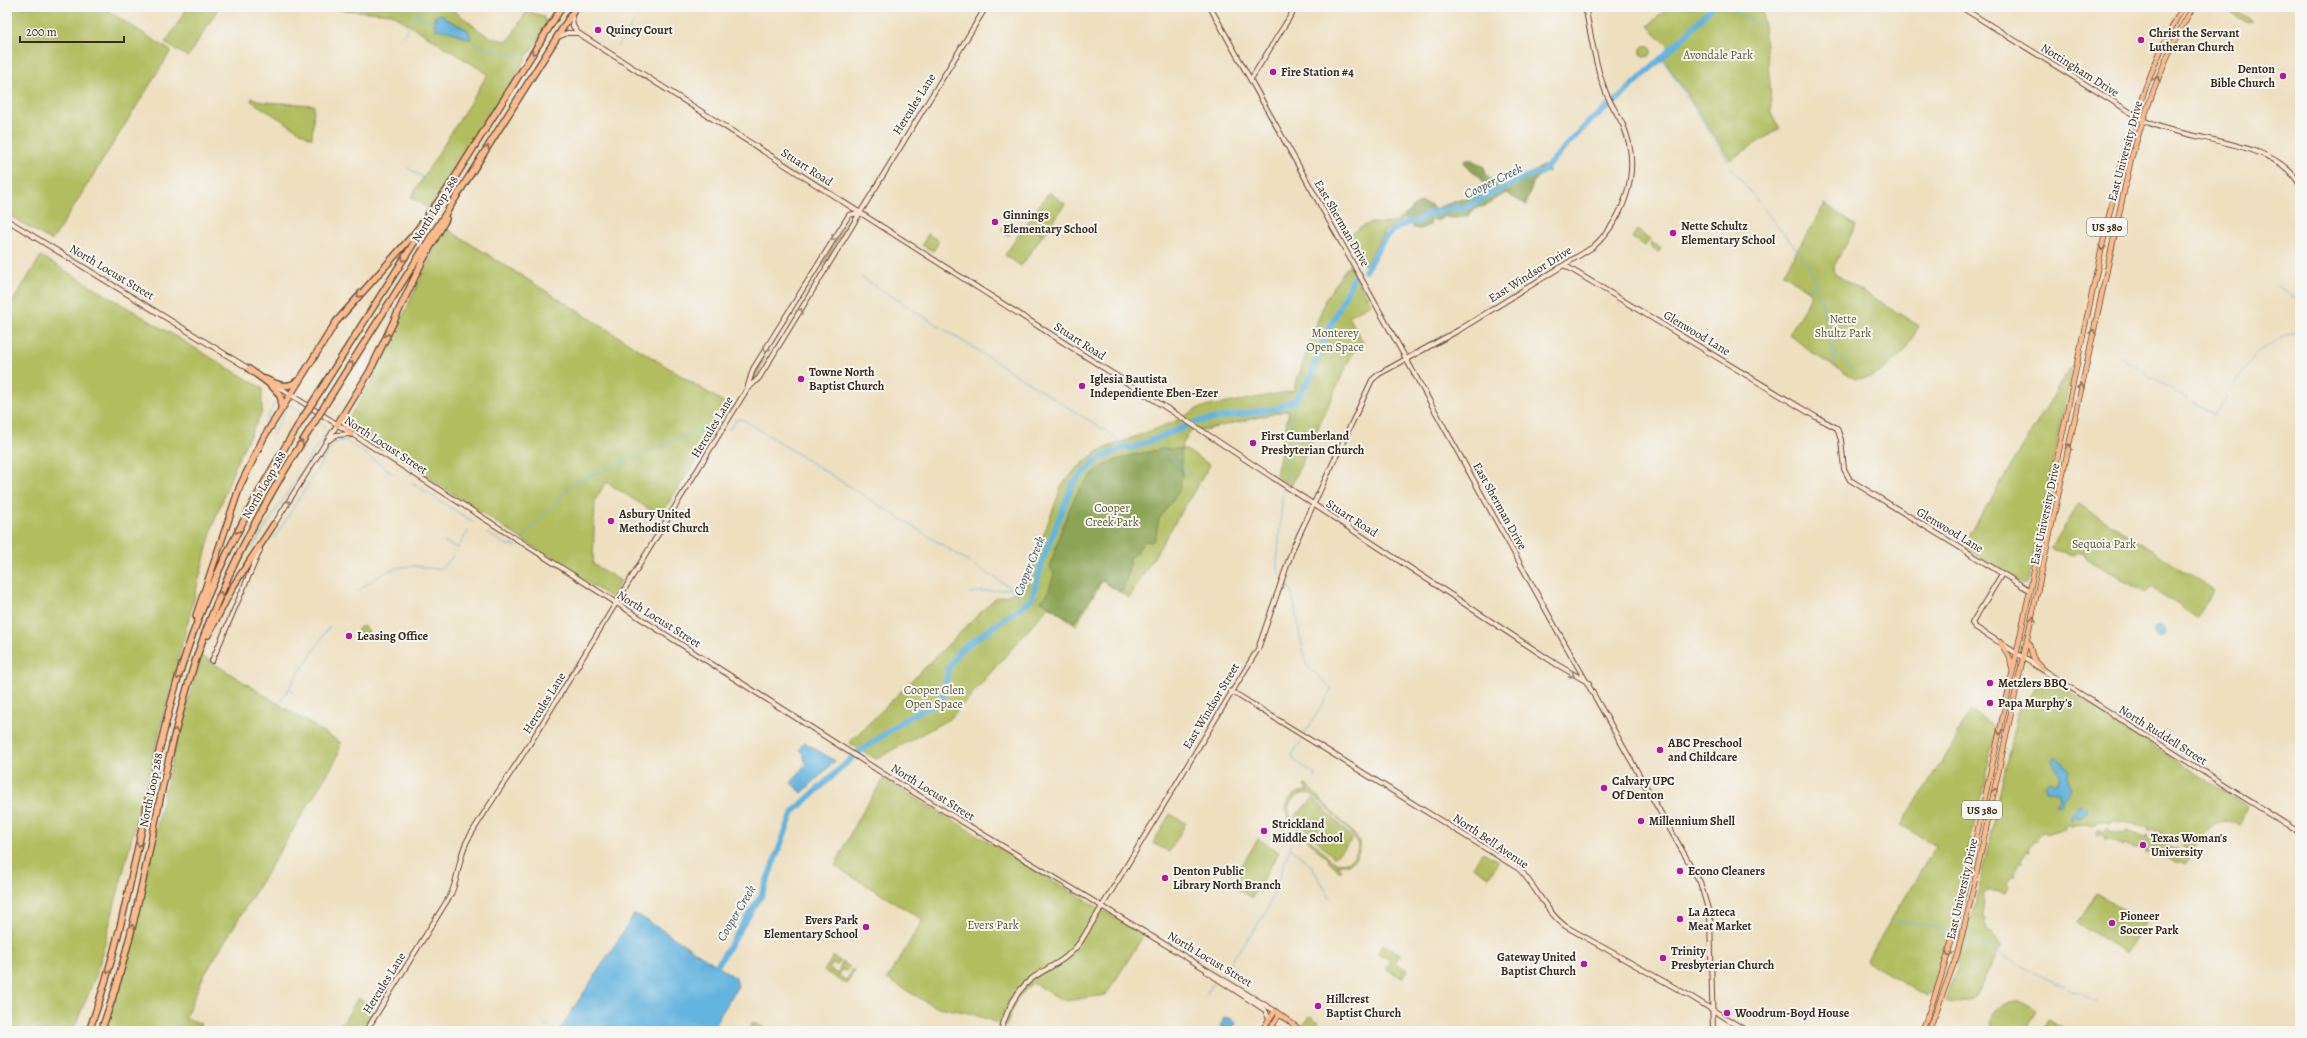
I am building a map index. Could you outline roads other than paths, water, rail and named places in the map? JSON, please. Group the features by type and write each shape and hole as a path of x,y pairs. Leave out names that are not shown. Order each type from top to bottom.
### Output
{"highway":[{"name":"North Loop 288","path":"88,1031 118,937 162,738 183,662 207,596 234,537 266,477 562,7"},
{"name":"North Loop 288","path":"101,1031 128,946 175,732 197,657 223,588 248,535 309,431 576,7"},
{"path":"336,425 370,371 428,252 478,162"},
{"path":"183,662 192,628 240,486 277,417 299,379 340,317 414,234 447,190"},
{"path":"249,369 280,394 282,404 277,417"},
{"path":"265,379 284,386 291,385 299,379"},
{"path":"346,409 344,421 351,434"},
{"path":"197,657 224,601 274,524"}],"main road":[{"name":"East University Drive","path":"1922,1031 1945,968 1958,916 2013,671 2111,208 2135,116 2149,76 2183,7"},
{"name":"East University Drive","path":"1929,1031 1957,955 1964,928 2131,159 2143,120 2168,51 2192,7"},
{"path":"2029,634 2031,653 2043,669"},
{"path":"2000,642 2010,658 2013,671"},
{"path":"1261,1031 1275,1011"},
{"name":"North Locust Street","path":"1275,1011 1302,1031"},
{"path":"1269,1031 1279,1015"}],"street":[{"name":"Hercules Lane","path":"747,389 759,378 986,7"},
{"name":"East Sherman Drive","path":"1210,7 1561,637 1672,830 1704,893 1711,929 1713,1031"},
{"path":"1251,79 1296,7"},
{"name":"East Windsor Drive","path":"1312,504 1372,380 1379,374 1406,358 1459,330 1593,247 1608,233 1618,216 1631,176 1629,142 1601,80 1585,7"},
{"name":"Nottingham Drive","path":"1960,7 2135,116 2164,129 2261,152 2279,162 2292,174 2300,185"},
{"path":"572,13 573,26 578,33"},
{"path":"556,38 567,33 578,33"},
{"name":"Stuart Road","path":"578,33 1183,419 1556,664 1588,683"},
{"name":"Hercules Lane","path":"366,1031 450,896 468,839 534,739 615,603 747,389 753,369 849,215 859,213"},
{"name":"North Locust Street","path":"7,220 265,379 923,798 1275,1011"},
{"name":"Glenwood Lane","path":"1564,265 1820,419 1833,425 1840,436 1844,469 1850,480 2029,590"},
{"path":"212,661 250,570 274,524 336,425"},
{"path":"325,442 336,435 351,434"},
{"name":"East Windsor Street","path":"1001,1031 1009,1008 1017,994 1030,980 1062,962 1074,951 1262,639 1293,548 1312,504"},
{"name":"North Ruddell Street","path":"2002,574 1972,623 2300,833"},
{"name":"North Bell Avenue","path":"1231,691 1519,869 1536,889 1554,917 1565,926 1712,1009 1747,1031"},
{"path":"1200,967 1265,1010 1269,1019"}],"water":[{"path":"441,14 448,20 468,30 471,39 449,31 435,29 435,17"},
{"path":"2157,627 2161,627 2163,628 2163,636 2157,637 2154,634 2154,630"},
{"path":"804,742 835,761 802,793 791,783 806,764 803,754 799,750"},
{"path":"2055,756 2070,770 2067,776 2071,788 2063,798 2061,806 2055,805 2060,797 2059,792 2046,791 2045,786 2048,782 2052,781 2054,784 2059,781 2060,774 2052,761"},
{"path":"2079,805 2088,808 2087,811 2079,818 2075,817 2071,820 2071,815"},
{"path":"634,915 640,916 736,978 738,986 711,1031 559,1031"},
{"path":"1224,1018 1231,1018 1236,1022 1234,1026 1222,1030 1220,1027"}],"waterway":[{"path":"413,7 421,17 436,22"},
{"name":"Cooper Creek","path":"1615,102 1687,34 1712,7"},
{"path":"1728,7 1741,16 1761,25"},
{"path":"412,22 417,14"},
{"path":"617,47 633,23"},
{"path":"401,40 410,25"},
{"path":"470,39 486,49 491,48 522,57"},
{"path":"1661,57 1728,161"},
{"name":"Cooper Creek","path":"1365,271 1384,239 1393,230 1409,222 1418,221 1425,215 1456,207 1463,208 1528,176 1543,171 1589,122 1608,107"},
{"path":"1731,167 1758,202"},
{"path":"408,168 424,178"},
{"path":"1762,207 1810,266 1818,288 1834,353 1848,363 1851,370"},
{"path":"861,277 1120,440 1125,447"},
{"name":"Cooper Creek","path":"1195,422 1278,408 1296,399 1311,377 1323,341 1354,277"},
{"path":"1808,290 1815,282"},
{"path":"2278,286 2300,301"},
{"path":"2232,389 2253,358 2266,346 2300,331"},
{"path":"1833,366 1835,355"},
{"path":"2120,357 2139,369"},
{"path":"2143,372 2188,399"},
{"path":"273,392 278,402"},
{"path":"2194,403 2214,415 2227,396"},
{"path":"1286,482 1289,433 1296,399"},
{"path":"262,429 276,401"},
{"path":"272,435 289,405 304,412"},
{"path":"308,415 314,418"},
{"path":"726,428 730,429 736,420 742,419 1011,588 1021,600 1029,603"},
{"path":"318,421 326,429"},
{"path":"522,539 565,492 578,481 693,433 716,426 720,428"},
{"name":"Cooper Creek","path":"858,753 910,716 942,701 948,669 959,651 1031,600 1045,554 1073,483 1097,460 1125,447 1133,448 1187,426"},
{"path":"250,547 253,547 324,435"},
{"path":"337,439 342,440"},
{"name":"Cooper Creek","path":"1155,439 1160,445"},
{"path":"345,440 394,474"},
{"path":"275,537 333,444 345,440"},
{"path":"1162,448 1202,488"},
{"path":"412,483 473,522"},
{"path":"1280,575 1277,565 1283,489"},
{"path":"358,591 371,581 392,570 408,566 432,569 441,568 450,560 468,532"},
{"path":"487,533 507,545 517,546"},
{"path":"444,542 458,548"},
{"path":"1287,582 1292,594 1306,665 1332,689 1304,735"},
{"path":"969,593 1010,589"},
{"path":"278,705 329,627"},
{"path":"290,688 293,693"},
{"path":"1303,738 1292,755 1296,762 1316,775 1315,779"},
{"name":"Cooper Creek","path":"713,972 761,896 793,812 853,757"},
{"path":"1223,972 1252,933 1267,909 1292,843"},
{"path":"1290,848 1312,866 1330,898"},
{"path":"1893,920 1934,927 1947,934"},
{"path":"1967,942 1992,947 1995,949 1995,954 2000,955 2053,982 2065,985 2071,991 2080,993 2097,1003"},
{"path":"1205,996 1213,984"},
{"path":"541,1022 556,1031"}],"place":[{"name":"Quincy Court","path":"598,30"},
{"name":"Christ the Servant Lutheran Church","path":"2141,40"},
{"name":"Fire Station #4","path":"1273,72"},
{"name":"Denton Bible Church","path":"2283,76"},
{"name":"Ginnings Elementary School","path":"995,222"},
{"name":"Nette Schultz Elementary School","path":"1673,233"},
{"name":"Towne North Baptist Church","path":"801,379"},
{"name":"Iglesia Bautista Independiente Eben-Ezer","path":"1082,386"},
{"name":"First Cumberland Presbyterian Church","path":"1253,443"},
{"name":"Asbury United Methodist Church","path":"611,521"},
{"name":"Leasing Office","path":"349,636"},
{"name":"Metzlers BBQ","path":"1990,683"},
{"name":"Papa Murphy's","path":"1990,703"},
{"name":"ABC Preschool and Childcare","path":"1660,750"},
{"name":"Calvary UPC Of Denton","path":"1604,788"},
{"name":"Millennium Shell","path":"1641,821"},
{"name":"Strickland Middle School","path":"1264,831"},
{"name":"Texas Woman's University","path":"2143,845"},
{"name":"Econo Cleaners","path":"1680,871"},
{"name":"Denton Public Library North Branch","path":"1165,878"},
{"name":"La Azteca Meat Market","path":"1680,919"},
{"name":"Pioneer Soccer Park","path":"2112,923"},
{"name":"Evers Park Elementary School","path":"866,927"},
{"name":"Trinity Presbyterian Church","path":"1663,958"},
{"name":"Gateway United Baptist Church","path":"1584,964"},
{"name":"Hillcrest Baptist Church","path":"1318,1006"},
{"name":"Woodrum-Boyd House","path":"1727,1013"}],"park label":[{"name":"Avondale Park","path":"1718,55"},
{"name":"Nette Shultz Park","path":"1843,326"},
{"name":"Monterey Open Space","path":"1335,340"},
{"name":"Cooper Creek Park","path":"1112,515"},
{"name":"Sequoia Park","path":"2104,544"},
{"name":"Cooper Glen Open Space","path":"934,697"},
{"name":"Evers Park","path":"993,925"}]}
